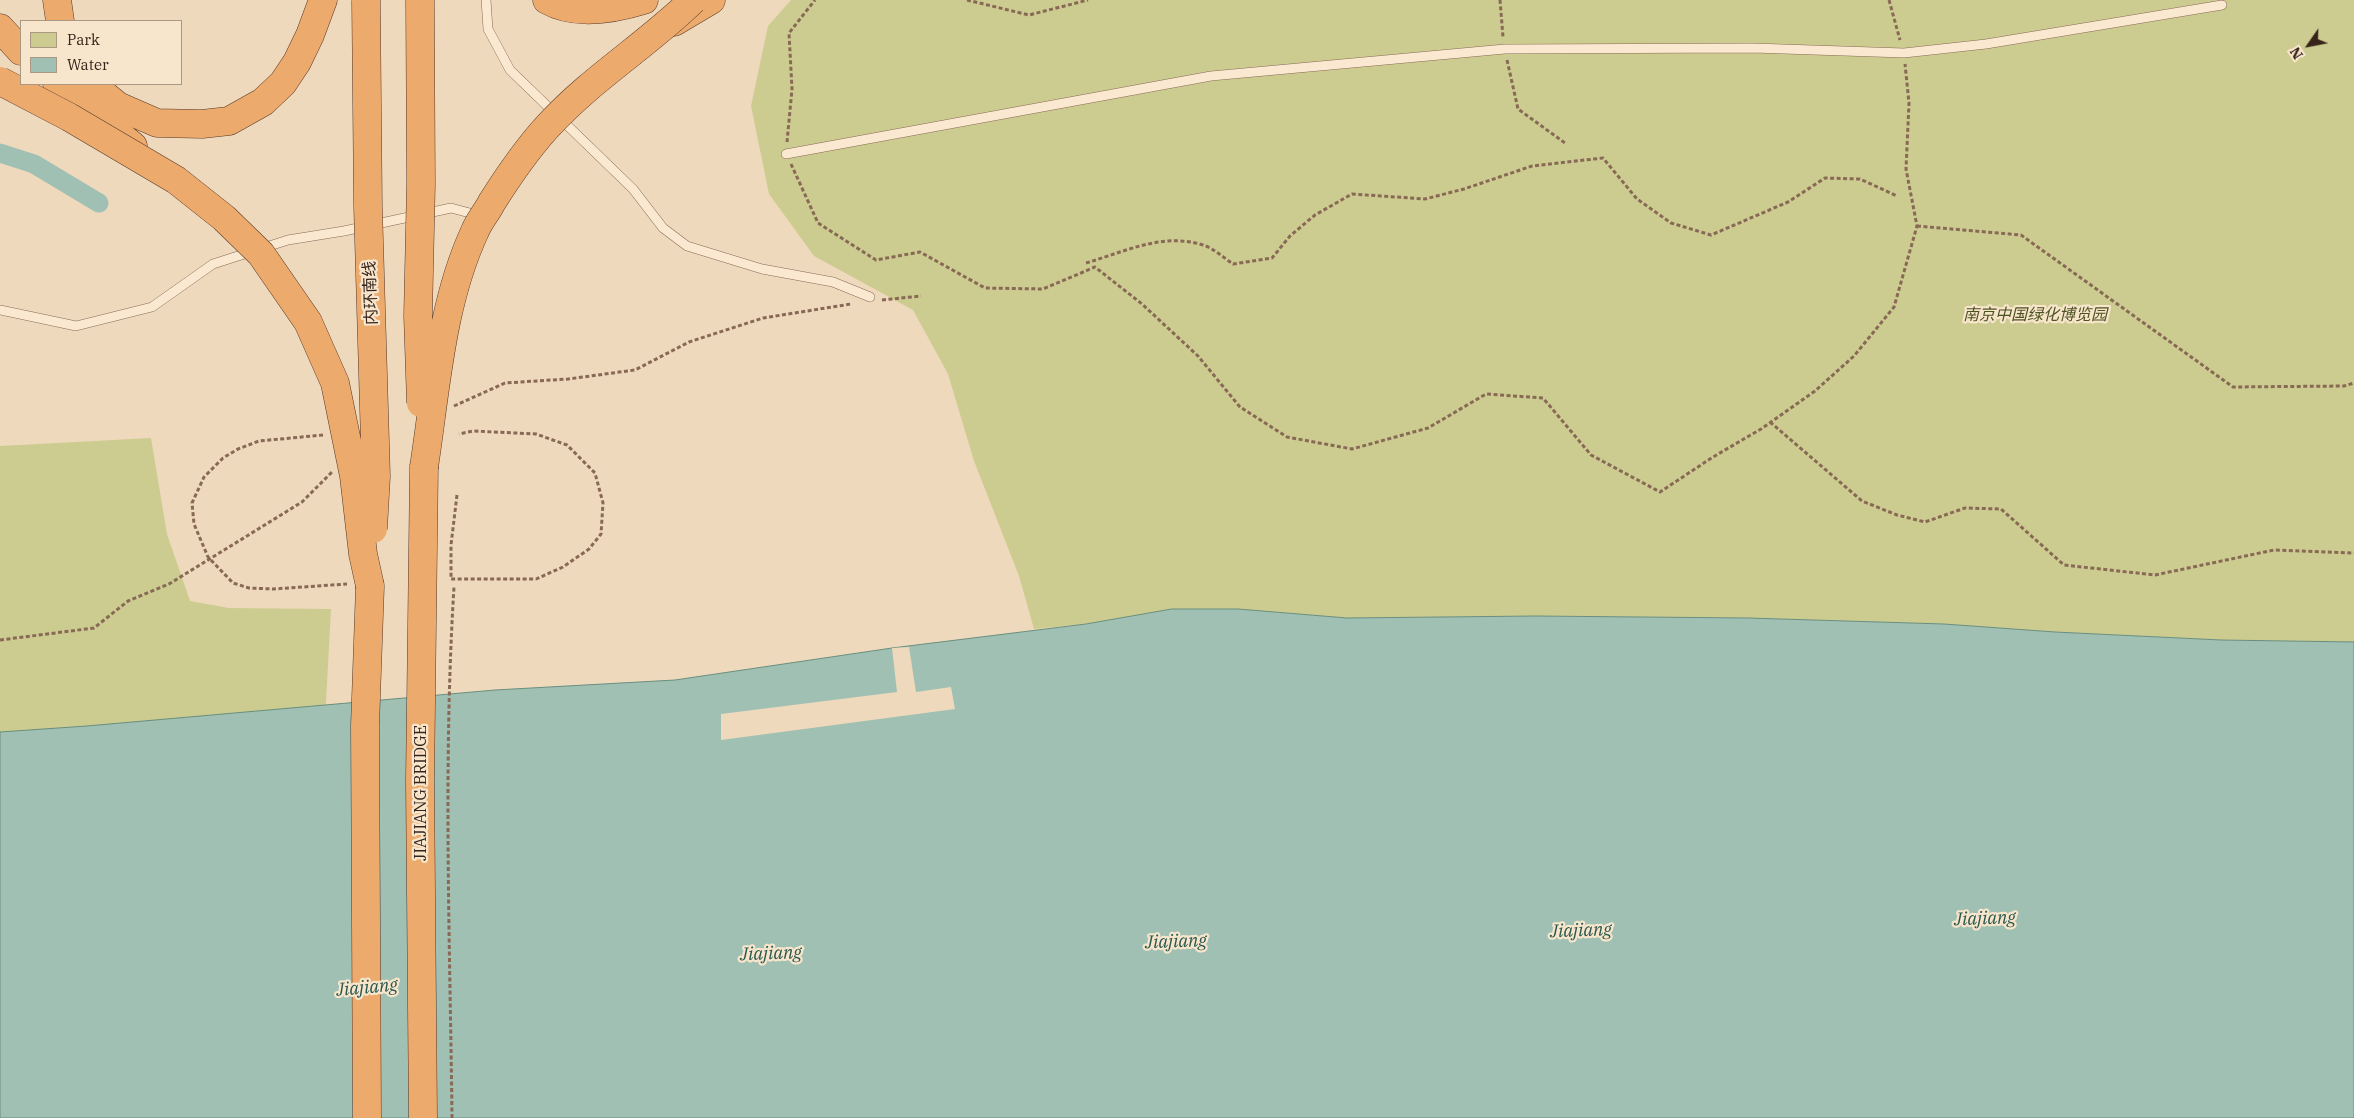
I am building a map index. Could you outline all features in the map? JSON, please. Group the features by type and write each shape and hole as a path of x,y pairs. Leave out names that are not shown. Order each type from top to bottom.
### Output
{"highway":[{"path":"57,0 60,20"},
{"path":"92,85 118,106 157,123 202,124 229,121 264,102 283,83 297,62 310,36 323,0"},
{"name":"内环南线","path":"358,581 376,476 368,206 366,0"},
{"path":"420,0 421,184 418,316 424,467"},
{"path":"548,0 557,6 596,10 615,8 644,0"},
{"path":"666,26 693,0"},
{"path":"424,467 442,348 456,283 475,230 516,163 548,125 605,71 666,26 710,0"},
{"path":"0,28 20,50"},
{"path":"0,80 69,116 176,180"},
{"path":"58,85 224,218 261,254 308,322 336,383 354,476 363,554 358,581 366,726 368,1118"},
{"name":"JIAJIANG BRIDGE","path":"423,1118 420,772 424,467"}],"lane":[{"path":"486,0 488,29 510,70 633,189 663,228 687,246 762,269 833,282 870,297"},
{"path":"786,154 1211,76 1505,49 1752,48 1904,53 1986,44 2222,5"},
{"path":"0,310 76,326 152,307 213,264 288,240 344,231 451,208 481,216"}],"path":[{"path":"815,0 789,33 792,89 786,154 818,223 876,260 920,252 985,288 1043,289 1095,267 1142,304 1198,356 1240,407 1287,438 1352,449 1428,428 1486,394 1543,398 1591,455 1660,492 1815,391 1854,356 1894,307 1917,226 1906,169 1909,103 1904,53 1889,0"},
{"path":"967,0 1029,15 1088,0"},
{"path":"1500,0 1505,49 1518,109 1565,143"},
{"path":"1086,263 1113,255 1130,247 1175,240 1204,245 1232,264 1272,258 1290,236 1315,215 1352,194 1425,199 1464,189 1532,166 1573,160 1603,158 1637,199 1671,223 1711,235 1788,202 1825,178 1860,179 1896,196"},
{"path":"1917,226 2021,235 2233,387 2344,386 2354,383"},
{"path":"1770,422 1862,501 1897,515 1925,522 1965,508 2001,509 2064,565 2155,575 2274,550 2354,553"},
{"path":"457,495 451,545 451,579 536,579 563,567 589,549 601,534 603,502 595,472 567,446 536,434 473,431 459,434"},
{"path":"328,435 259,442 238,449 224,458 204,477 192,503 194,524 208,557 233,582 249,588 347,586 358,581"},
{"path":"452,1118 449,909 451,642 454,586"}],"green space":[{"name":"南京中国绿化博览园","path":"791,0 2354,0 2354,642 2221,640 2055,632 1944,624 1748,618 1535,616 1347,618 1238,609 1172,609 1086,624 1034,629 1019,576 974,461 948,374 913,310 814,256 769,194 751,106 768,26"},
{"path":"151,438 167,534 190,601 229,608 331,609 326,703 318,739 0,784 0,446"}],"water":[{"name":"Jiajiang","path":"1172,609 1238,609 1347,618 1535,616 1748,618 1944,624 2055,632 2221,640 2354,642 2354,1118 0,1118 0,732 495,690 675,680 892,648 1086,624"}],"pier":[{"path":"909,647 916,692 951,687 955,709 721,740 721,714 897,692 892,648"}],"waterway":[{"path":"0,153 34,164 99,203"}]}
